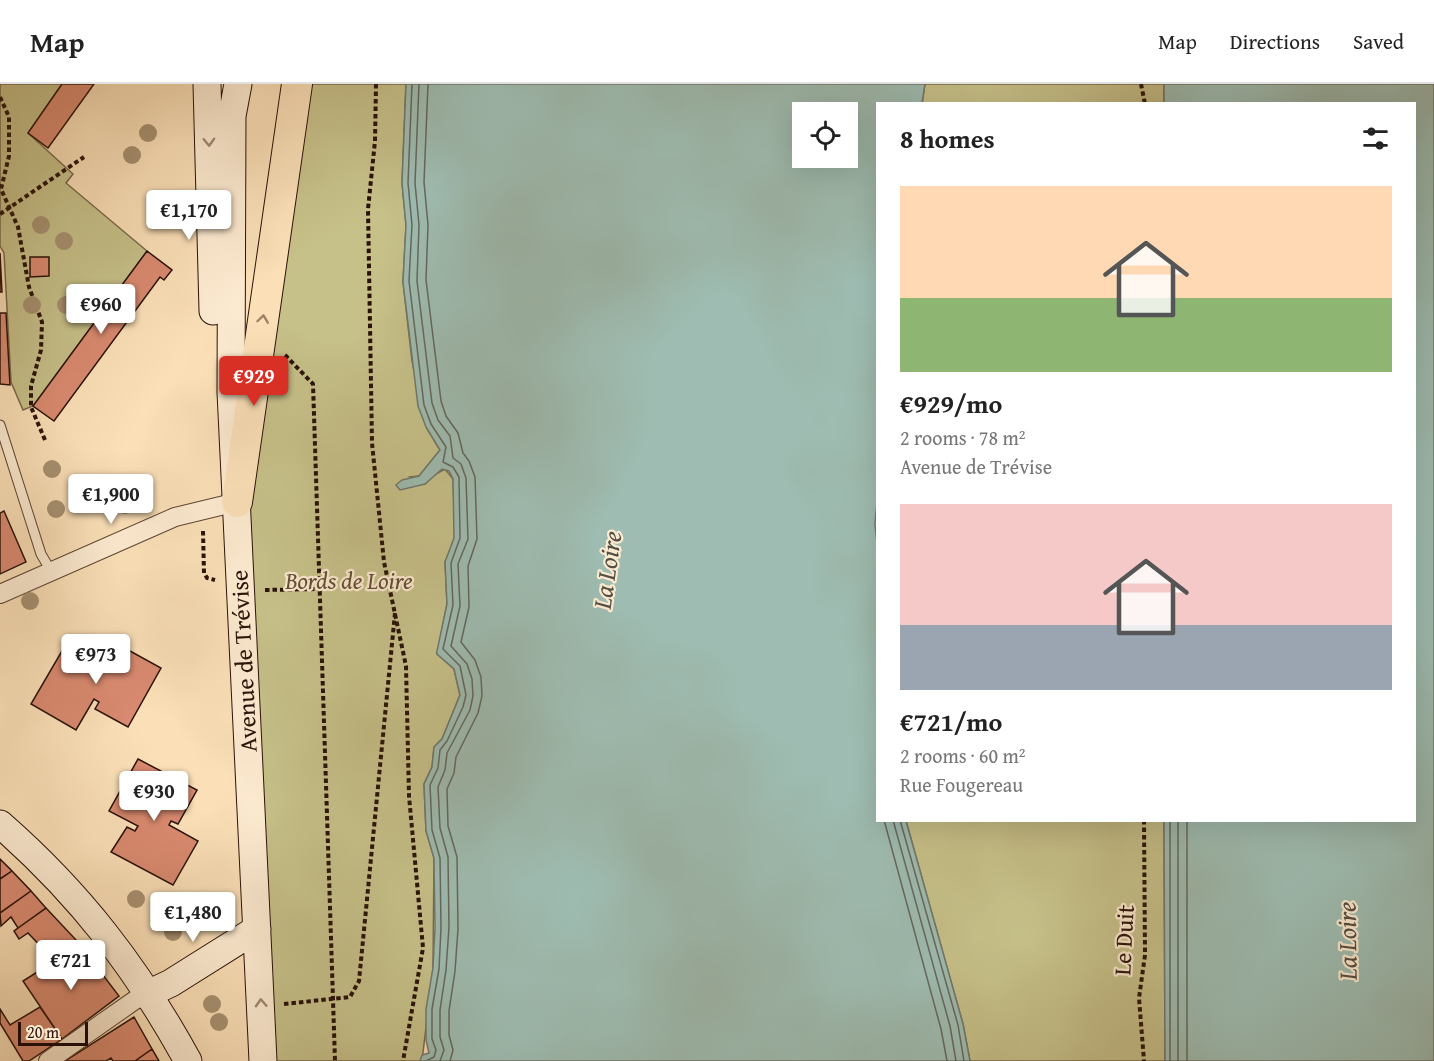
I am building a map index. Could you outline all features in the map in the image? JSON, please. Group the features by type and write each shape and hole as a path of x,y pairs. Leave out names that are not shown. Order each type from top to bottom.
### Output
{"main road":[{"path":"237,502 297,91"}],"street":[{"name":"Avenue de Trévise","path":"207,84 213,313 231,392"},
{"name":"Avenue de Trévise","path":"238,84 231,116 231,392 263,1061"},
{"path":"0,594 201,509 237,502"},
{"path":"0,824 69,890 150,993 188,1061"},
{"path":"48,1061 135,1000 171,983 257,929"}],"lane":[{"path":"0,425 41,554 51,571"}],"path":[{"path":"376,84 375,141 368,209 372,442 384,562 396,609 406,666 410,796 423,948 403,1061"},
{"path":"1141,84 1145,102"},
{"path":"0,97 9,117 9,156 2,189 18,227 29,287 42,322 41,350 31,386 31,407 45,440"},
{"path":"0,214 84,157"},
{"path":"280,350 313,384 335,1061"},
{"path":"201,509 204,573 207,578 218,580"},
{"path":"260,584 264,590 319,589"},
{"path":"261,1005 333,1001 350,997 359,981 396,609"},
{"name":"Le Duit","path":"1144,822 1145,955 1139,998 1144,1061"}],"green space":[{"path":"0,84 62,84 28,133 73,174 66,183 147,251 33,406 23,410 11,382 4,253 0,246"},
{"name":"Bords de Loire","path":"306,84 406,84 402,183 406,225 403,282 412,361 426,427 440,450 419,476 410,477 425,484 445,469 453,479 455,538 445,562 447,604 437,654 454,669 460,695 442,739 434,747 432,767 424,784 426,831 434,858 433,968 422,1061 272,1061 248,502"},
{"path":"925,84 1164,84 1164,102 922,102"},
{"path":"906,822 1164,822 1165,1061 970,1061 963,1024"}],"water":[{"name":"La Loire","path":"406,84 925,84 922,102 876,102 876,822 906,822 963,1024 970,1061 420,1061 422,1055 429,1053 426,1040 426,1009 433,968 435,928 434,858 426,831 424,784 432,767 434,747 442,739 460,695 454,669 437,654 447,604 445,562 454,538 453,479 449,471 442,469 425,484 400,490 396,485 402,480 419,476 440,450 426,427 418,406 403,282 406,225 402,183"},
{"name":"La Loire","path":"1164,84 1434,84 1434,1061 1165,1061 1164,822 1416,822 1416,102 1164,102"}],"building":[{"path":"62,84 94,84 48,148 28,133"},
{"path":"147,251 172,270 164,280 160,277 54,421 33,406"},
{"path":"0,253 2,292 0,292"},
{"path":"30,257 49,257 49,276 30,277"},
{"path":"0,313 6,313 10,385 0,384"},
{"path":"4,511 26,562 0,574 0,513"},
{"path":"110,640 161,668 128,727 95,709 99,702 94,699 76,730 31,704 66,644 92,659 88,666 93,669"},
{"path":"138,759 197,790 178,824 171,821 169,825 198,841 173,885 111,852 127,827 135,831 138,826 109,811"},
{"path":"0,859 12,871 0,879"},
{"path":"12,871 31,891 0,913 0,879"},
{"path":"31,891 46,908 18,928 11,917 1,926 0,913"},
{"path":"46,908 77,941 51,957 28,933 19,939 14,931"},
{"path":"80,945 119,996 62,1039 23,981"},
{"path":"40,1007 62,1039 29,1061 23,1061 0,1023 0,1009 10,1025"},
{"path":"134,1017 152,1049 135,1061 113,1061 111,1058 106,1061 65,1061"},
{"path":"152,1049 159,1061 135,1061"}]}
